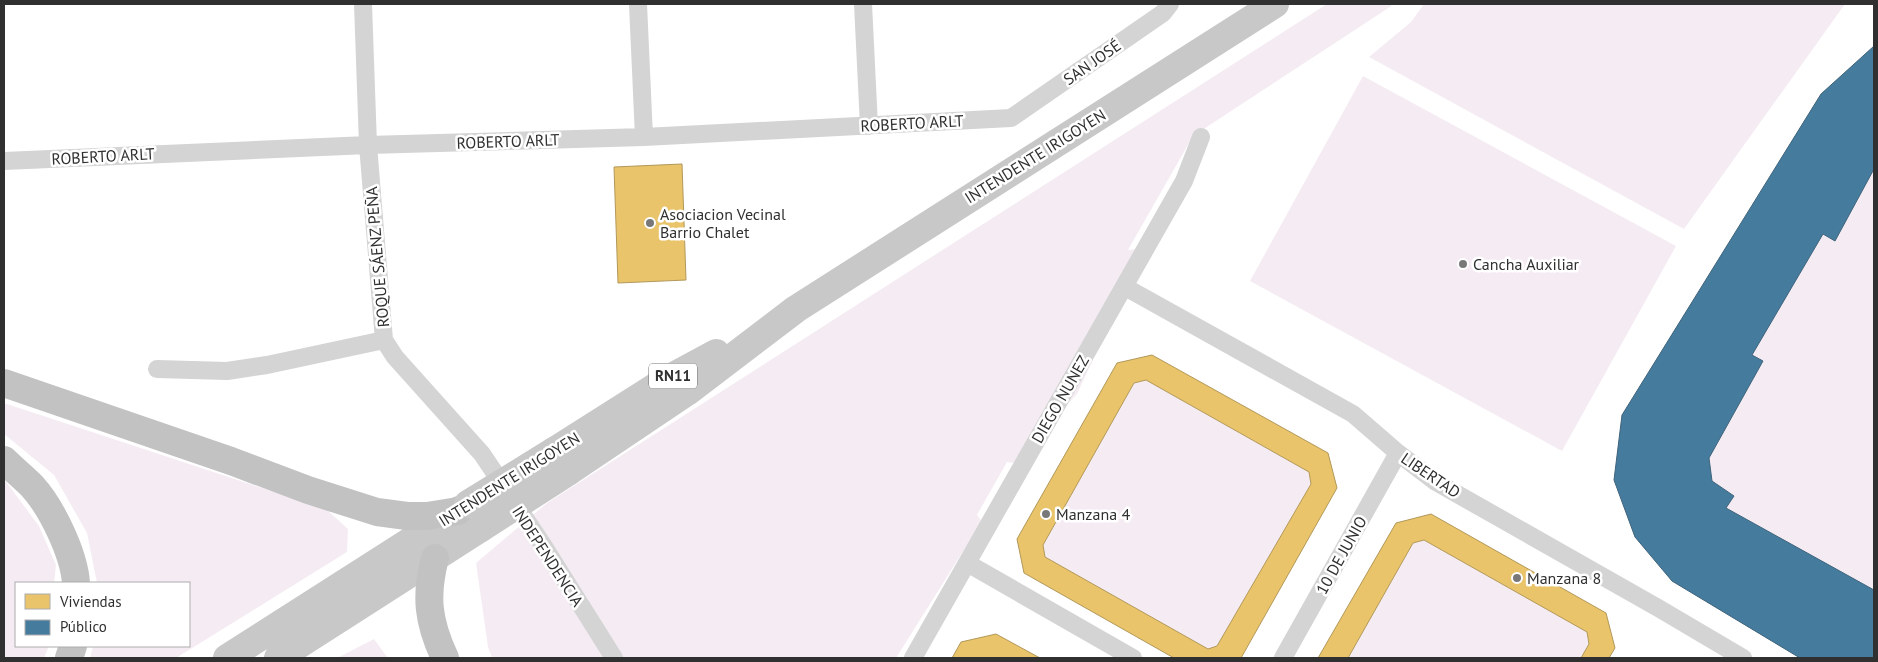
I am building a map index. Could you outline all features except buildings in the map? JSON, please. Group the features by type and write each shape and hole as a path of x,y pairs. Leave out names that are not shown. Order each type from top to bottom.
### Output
{"highway":[{"path":"4,383 231,461 308,490 377,512 407,516 428,516 463,507"},
{"path":"4,460 33,487 59,526 75,572 76,582"},
{"path":"435,558 428,600 434,628 445,658"}],"main road":[{"name":"INTENDENTE IRIGOYEN","path":"226,658 463,507 561,461 687,392 796,309 1275,4"},
{"name":"INTENDENTE IRIGOYEN","path":"278,658 481,528 561,461"}],"street":[{"name":"ROQUE SÁENZ PEÑA","path":"157,369 227,371 267,365 384,340 368,145 363,4"},
{"path":"638,4 644,137"},
{"path":"863,4 869,126"},
{"name":"SAN JOSÉ","path":"1011,118 1164,13 1170,4"},
{"name":"ROBERTO ARLT","path":"4,161 368,145 644,137 1011,118"},
{"name":"DIEGO NUNEZ","path":"913,658 1184,181 1201,137"},
{"name":"LIBERTAD","path":"1124,287 1353,414 1398,453 1436,482 1743,658"},
{"name":"INDEPENDENCIA","path":"384,340 395,357 482,454 543,545 614,658"},
{"name":"10 DE JUNIO","path":"1283,658 1398,453"},
{"path":"967,563 1133,658"}],"shaded area":[{"path":"1327,4 1392,4 1193,136 1128,250 1145,248 1077,394 1013,463 1007,462 977,515 981,520 984,518 896,658 492,658 488,647 476,563 547,503"},
{"path":"1424,4 1845,4 1684,229 1369,57 1411,22"},
{"path":"1874,46 1874,658 1800,658 1672,581 1635,537 1614,480 1622,415 1821,94"},
{"name":"Cancha Auxiliar","path":"1363,76 1676,246 1562,451 1250,281"},
{"path":"1146,380 1309,472 1311,484 1217,646 1208,649 1045,557 1043,545 1134,383"},
{"path":"4,403 326,509 348,529 347,552 176,658 90,658 93,647 190,647 190,582 97,582 87,533 54,475 4,434"},
{"path":"4,479 39,526 56,565 54,582 15,582 15,647 49,647 44,658 4,658"},
{"path":"1424,540 1587,632 1589,644 1581,658 1348,658 1413,543"},
{"path":"374,639 388,658 337,658"}],"place":[{"name":"Asociacion Vecinal Barrio Chalet","path":"650,223"},
{"name":"Cancha Auxiliar","path":"1463,264"},
{"name":"Manzana 4","path":"1046,514"},
{"name":"Manzana 8","path":"1517,578"}]}
